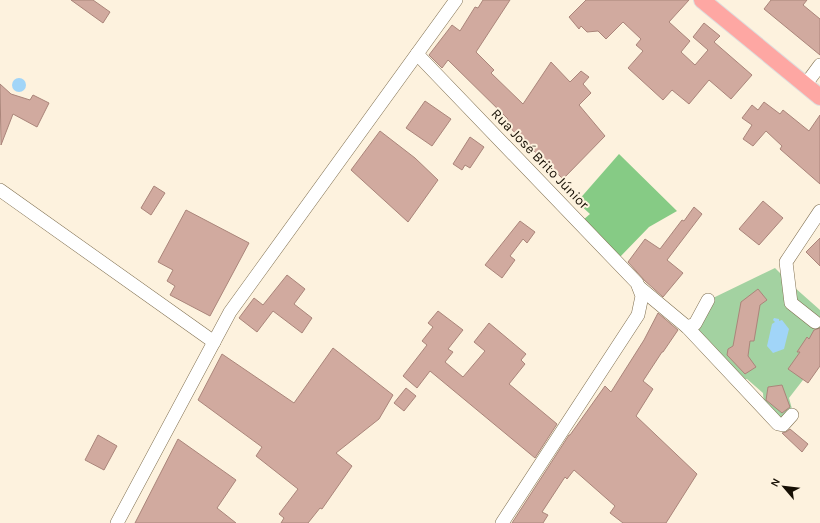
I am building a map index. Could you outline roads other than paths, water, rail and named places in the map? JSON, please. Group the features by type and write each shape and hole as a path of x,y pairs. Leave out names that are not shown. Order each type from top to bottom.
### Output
{"main road":[{"path":"702,0 820,97"}],"street":[{"path":"117,523 230,312 456,0"},
{"name":"Rua José Brito Júnior","path":"417,54 637,283 639,287 687,327 778,424 783,425 792,415"},
{"path":"806,84 820,65"},
{"path":"0,190 214,342"},
{"path":"815,322 791,303 786,262 820,212"},
{"path":"502,523 638,314 642,296 639,287"},
{"path":"687,327 695,324 708,300"}],"water":[{"path":"16,78 22,78 26,82 26,88 22,92 16,92 12,88 12,82"},
{"path":"774,318 779,319 779,321 782,320 789,329 784,349 773,353 767,346 772,324 775,322 773,320"}]}
